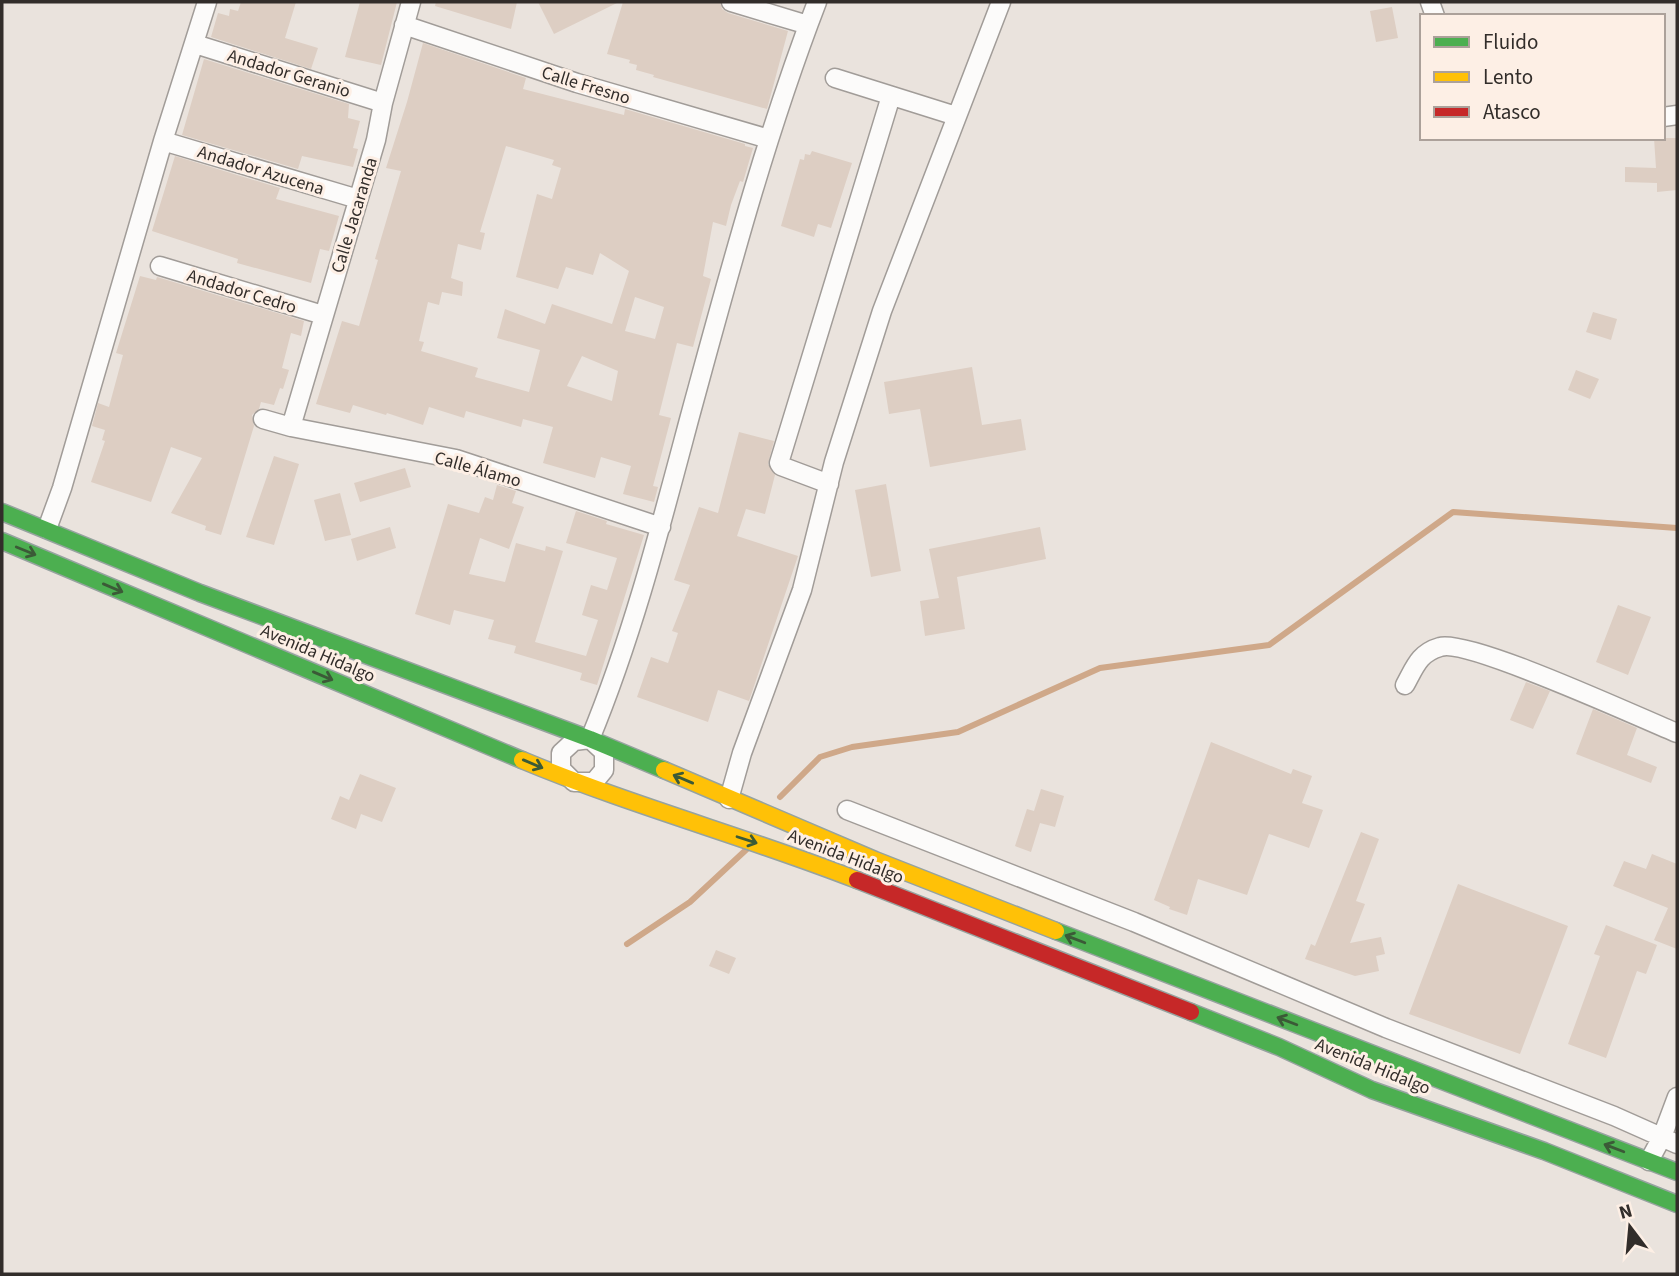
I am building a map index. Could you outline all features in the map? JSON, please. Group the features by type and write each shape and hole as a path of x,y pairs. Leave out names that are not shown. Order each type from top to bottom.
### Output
{"main road":[{"name":"Avenida Hidalgo","path":"2,512 200,593 590,739 888,866 1677,1172"},
{"name":"Avenida Hidalgo","path":"2,541 575,782 793,855 1279,1047 1372,1090 1544,1151 1677,1204"}],"street":[{"path":"47,529 62,488 163,141 207,2"},
{"name":"Calle Jacaranda","path":"291,427 376,140 383,103 411,2"},
{"path":"731,2 808,25"},
{"path":"590,739 603,708 661,527 736,248 769,139 817,2"},
{"path":"729,799 742,753 802,590 829,484 882,311 1001,2"},
{"name":"Calle Fresno","path":"404,25 576,83 769,139"},
{"name":"Andador Geranio","path":"195,44 383,103"},
{"path":"835,78 956,116"},
{"path":"829,484 779,463 891,96"},
{"name":"Andador Azucena","path":"163,141 358,199"},
{"name":"Andador Cedro","path":"160,266 323,316"},
{"name":"Calle Álamo","path":"263,419 291,427 456,459 661,527"},
{"path":"1405,685 1424,653 1443,645 1489,655 1677,733"},
{"path":"590,739 604,752 604,770 594,782 575,782 561,769 561,753 574,741 590,739"},
{"path":"846,810 1134,922 1386,1028 1614,1116 1670,1141"},
{"path":"1649,1161 1670,1141 1677,1097"}],"building":[{"path":"241,2 296,2 285,38 318,48 311,69 211,37 218,13 229,16 230,9 238,11"},
{"path":"360,2 397,2 381,65 345,57"},
{"path":"436,2 517,2 511,29 435,6"},
{"path":"538,2 619,2 554,34"},
{"path":"623,2 720,2 722,9 728,13 788,31 767,109 653,77 654,75 636,70 637,65 629,63 630,60 607,54"},
{"path":"1392,7 1398,38 1376,42 1370,11"},
{"path":"423,43 526,78 523,89 624,115 625,109 753,148 743,182 740,181 731,205 726,226 713,222 703,276 711,279 693,347 677,343 659,415 671,418 653,486 658,487 654,502 623,494 631,466 601,457 595,478 543,463 553,427 523,419 521,427 466,411 464,418 429,407 423,425 353,405 350,413 316,404 342,321 359,326 401,171 386,168","holes":["506,146 554,160 552,165 561,168 552,199 537,194 516,277 558,289 566,267 593,275 600,253 629,271 612,324 552,304 545,324 505,309 497,338 540,350 529,392 475,377 478,368 421,351 424,342 419,341 428,302 439,305 442,292 462,296 463,282 451,278 458,244 481,250 485,233 480,232","635,297 664,307 655,339 625,331","582,356 618,371 612,401 567,386"]},
{"path":"204,59 349,104 348,118 360,121 353,148 358,149 353,167 302,156 298,169 182,135"},
{"path":"1677,138 1677,190 1657,192 1657,183 1625,182 1625,167 1656,168 1654,140"},
{"path":"812,151 852,163 831,228 818,224 814,237 781,226 800,159 804,160 805,154 810,155"},
{"path":"175,156 280,188 276,199 339,216 329,251 320,249 311,283 237,263 238,259 152,231"},
{"path":"140,276 156,280 157,277 304,321 301,336 291,333 282,368 289,370 283,389 280,388 274,405 261,402 259,409 252,415 254,426 221,535 205,530 206,526 171,513 202,458 171,447 151,502 91,482 105,441 102,440 105,430 92,426 98,403 109,407 123,355 116,353"},
{"path":"1593,312 1617,319 1611,340 1586,332"},
{"path":"972,367 982,425 1021,419 1026,450 930,467 920,409 889,414 884,382"},
{"path":"1576,370 1599,379 1590,399 1568,390"},
{"path":"739,432 774,441 768,464 775,475 765,514 746,509 737,536 798,556 749,701 718,690 708,722 637,697 651,657 668,663 678,633 672,631 690,585 674,580 699,507 718,513"},
{"path":"274,456 299,464 274,545 246,537"},
{"path":"405,468 411,487 360,502 354,483"},
{"path":"886,484 901,571 871,577 855,490"},
{"path":"497,485 516,491 512,503 524,507 509,549 480,538 469,574 505,582 516,543 545,551 546,546 563,551 535,642 586,656 598,620 582,615 591,585 607,590 617,558 566,543 576,511 607,521 606,524 644,535 597,685 580,680 582,673 514,653 516,646 488,639 494,620 454,610 450,625 415,614 448,504 479,513 485,497 493,500"},
{"path":"340,493 351,535 325,541 314,500"},
{"path":"390,527 396,548 357,561 351,539"},
{"path":"1040,527 1046,559 957,577 965,629 925,636 920,601 939,598 929,549"},
{"path":"1618,605 1651,617 1628,675 1596,662"},
{"path":"1526,682 1550,691 1533,729 1510,720"},
{"path":"1593,709 1637,728 1627,755 1657,767 1651,783 1576,754"},
{"path":"1211,742 1291,774 1293,769 1312,776 1302,803 1323,810 1309,848 1269,834 1247,895 1198,879 1187,915 1154,900"},
{"path":"360,774 396,788 382,822 361,814 356,829 331,819 340,796 349,800"},
{"path":"1041,789 1064,796 1055,827 1040,823 1031,852 1015,846 1027,809 1034,811"},
{"path":"1361,832 1379,839 1356,901 1365,904 1350,943 1381,937 1385,954 1376,956 1379,971 1355,976 1305,959 1311,944 1315,946"},
{"path":"1652,854 1677,864 1677,949 1654,940 1668,908 1613,886 1624,861 1646,869"},
{"path":"1458,884 1568,926 1520,1054 1409,1014"},
{"path":"1606,925 1657,945 1646,974 1637,971 1606,1058 1568,1044 1600,956 1594,954"},
{"path":"716,950 736,958 729,974 709,966"}],"waterway":[{"path":"780,797 820,757 852,747 958,732 1100,668 1269,645 1453,512 1677,528"},
{"path":"627,944 690,902 748,848"}],"traffic: fast":[{"path":"2,512 200,593 590,739 664,770"},
{"path":"2,541 522,760"},
{"path":"1056,931 1677,1172"},
{"path":"1191,1012 1279,1047 1372,1090 1544,1151 1677,1204"}],"traffic: slow":[{"path":"522,760 563,777 857,880"},
{"path":"664,770 875,860 1056,931"}],"traffic: jam":[{"path":"857,880 1191,1012"}]}
